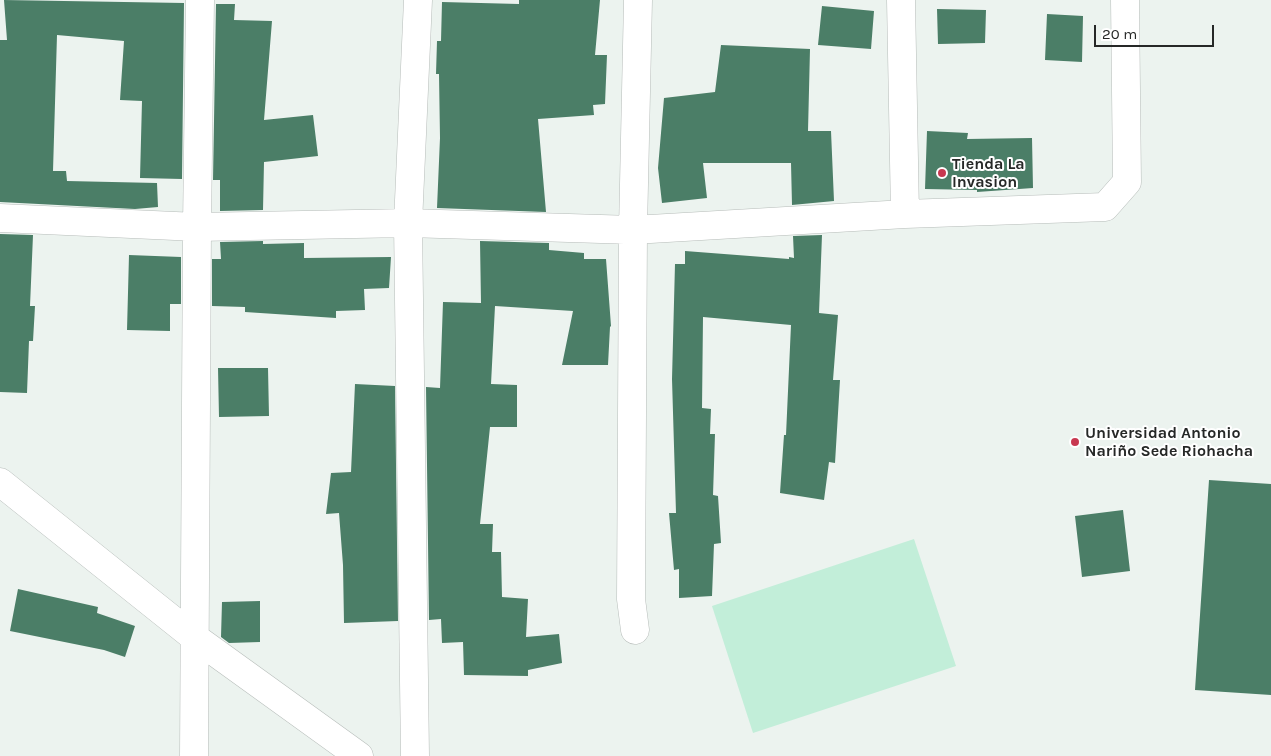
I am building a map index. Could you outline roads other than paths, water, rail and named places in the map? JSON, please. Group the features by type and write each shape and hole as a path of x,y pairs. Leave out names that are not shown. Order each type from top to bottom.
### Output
{"street":[{"path":"194,756 200,0"},
{"path":"415,756 408,223 418,0"},
{"path":"635,630 630,599 633,230 638,0"},
{"path":"901,0 906,214"},
{"path":"0,218 197,228 408,223 633,230 906,214 1105,207 1127,182 1125,0"},
{"path":"0,482 194,637 359,756"}],"place":[{"name":"Tienda La Invasion","path":"942,173"},
{"name":"Universidad Antonio Nariño Sede Riohacha","path":"1075,442"}]}
